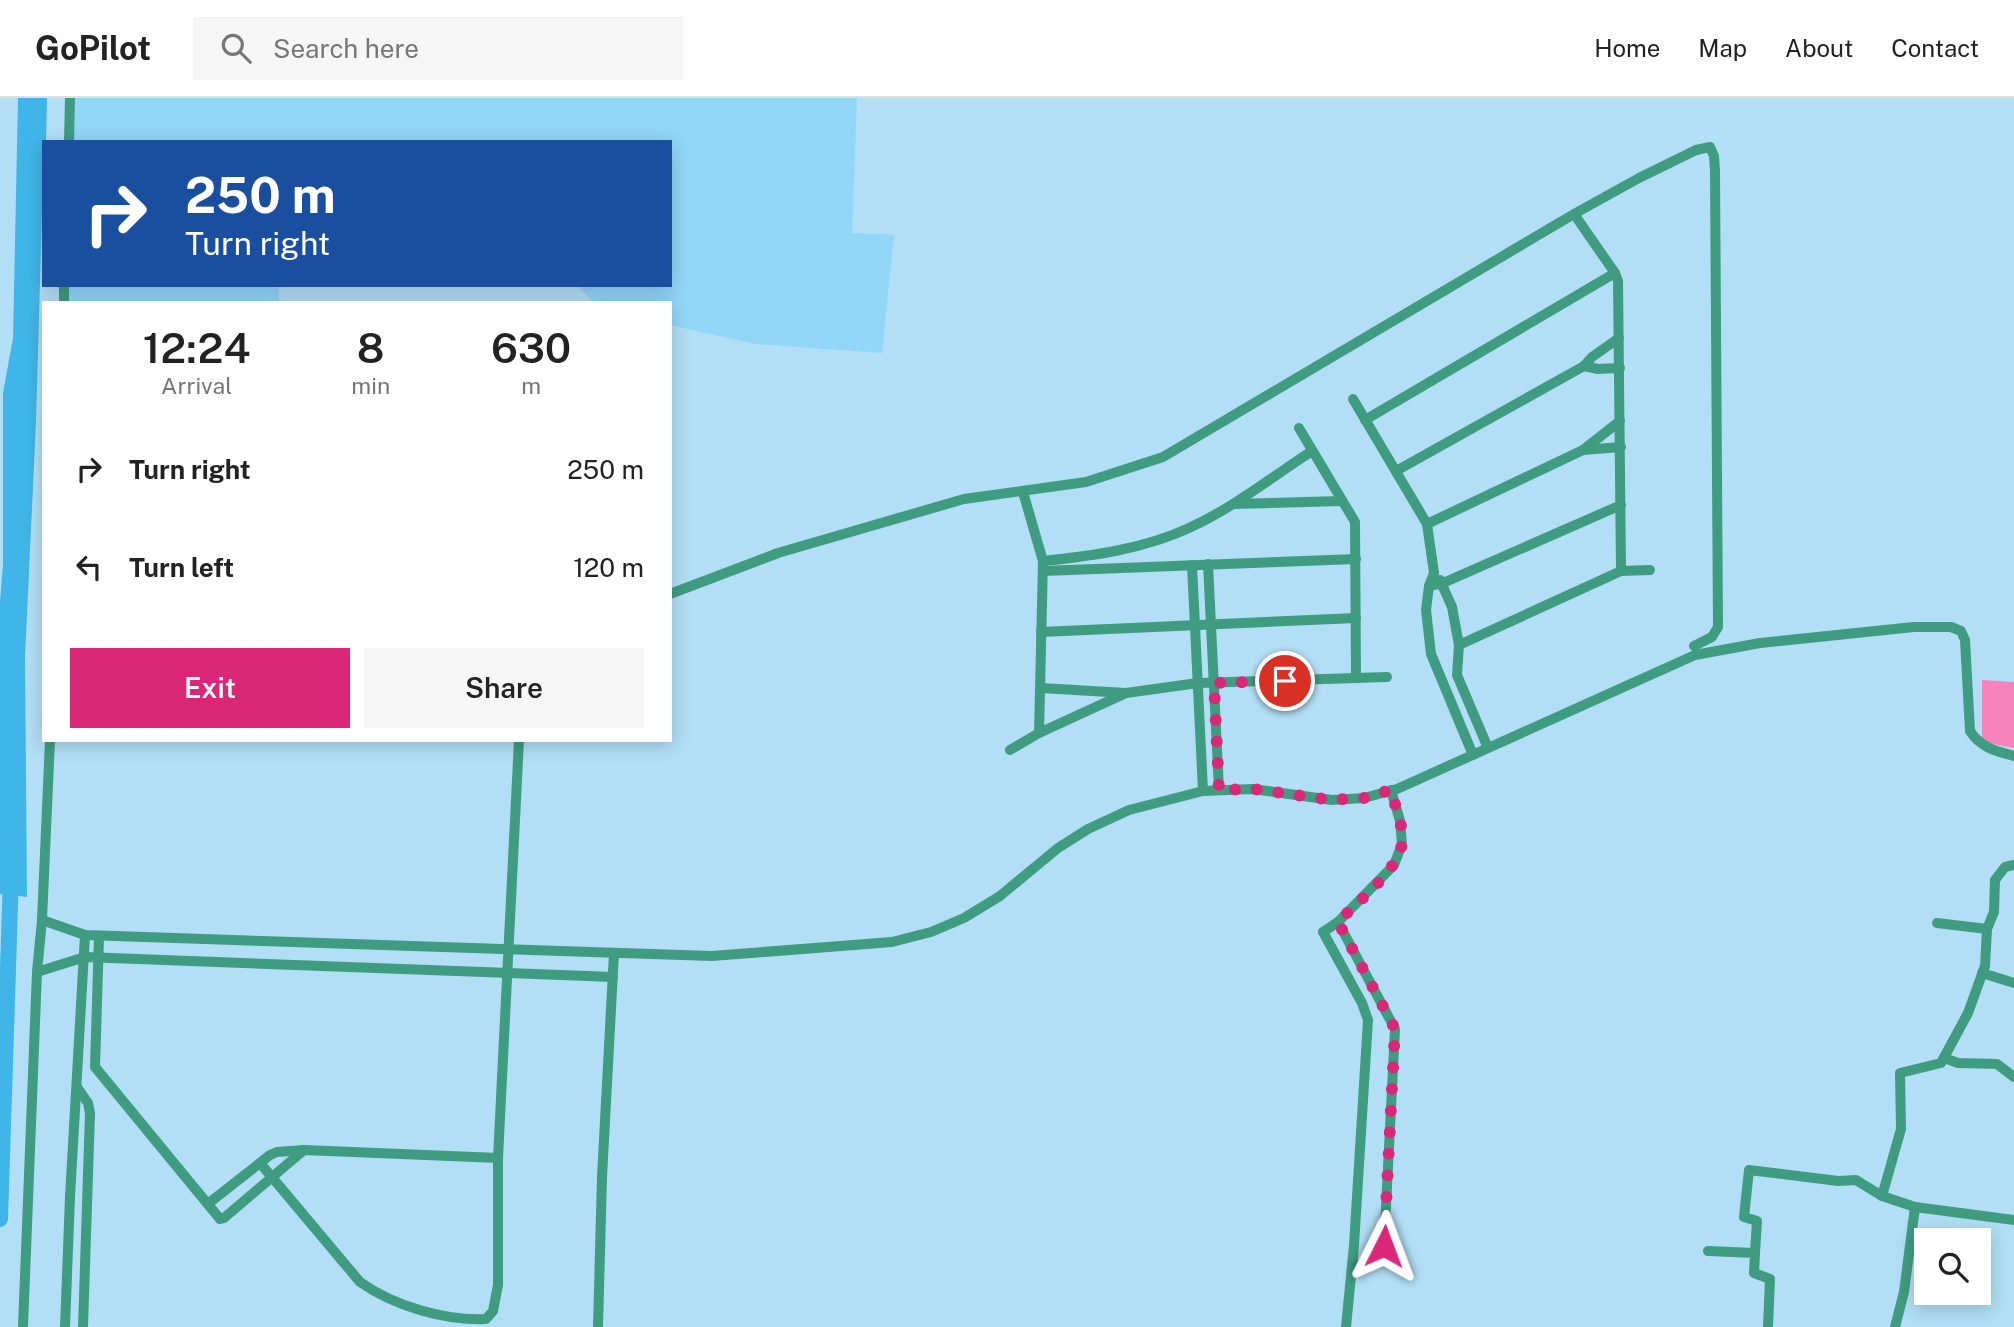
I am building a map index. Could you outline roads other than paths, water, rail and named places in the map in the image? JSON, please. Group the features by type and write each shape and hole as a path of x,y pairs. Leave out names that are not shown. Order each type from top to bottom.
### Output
{"street":[{"path":"69,140 70,98"},
{"path":"672,593 778,553 964,499 1086,482 1163,457 1574,214 1701,149 1710,147 1715,171 1718,628 1712,637 1694,646"},
{"path":"1574,214 1618,281 1621,571"},
{"path":"1365,420 1615,273"},
{"path":"1396,471 1584,366 1619,338"},
{"path":"1584,366 1598,369 1620,368"},
{"path":"1353,399 1427,524 1434,573 1429,586 1427,628 1431,654 1473,755"},
{"path":"1427,524 1583,450 1620,421"},
{"path":"1299,428 1355,522 1356,678"},
{"path":"1583,450 1621,447"},
{"path":"1043,566 1114,552 1189,528 1231,504 1312,450"},
{"path":"1023,492 1043,566 1039,733"},
{"path":"1231,504 1342,501"},
{"path":"1429,586 1443,583 1621,505"},
{"path":"1043,566 1192,565 1356,559"},
{"path":"1208,564 1219,790"},
{"path":"1192,565 1203,791"},
{"path":"1459,645 1621,571 1650,570"},
{"path":"1434,573 1443,583 1452,607 1459,645 1457,675 1488,748"},
{"path":"1041,632 1356,618"},
{"path":"41,920 85,935 99,936 712,956 892,942 931,932 964,918 1000,896 1058,848 1088,829 1129,810 1203,791 1219,790 1253,789 1332,800 1364,798 1391,790 1473,755 1695,655 1760,643 1914,627 1951,627 1961,631 1965,640 1970,731 1985,747 2014,756"},
{"path":"1441,681 1457,675"},
{"path":"1041,688 1126,693 1198,683 1387,677"},
{"path":"1010,750 1039,733 1126,693"},
{"path":"23,1327 37,972 50,742"},
{"path":"260,1163 360,1282 380,1296 452,1317 486,1319 493,1311 498,1285 498,1158 519,742"},
{"path":"1346,1327 1368,1020 1362,1003 1323,932 1338,922 1394,865 1402,844 1400,821 1391,790"},
{"path":"1942,1061 1968,1013 1985,966 1987,929 1994,912 1995,880 2005,867 2014,865"},
{"path":"1338,922 1395,1029 1384,1246 1352,1271"},
{"path":"1937,923 1987,929"},
{"path":"65,1327 85,935"},
{"path":"99,936 95,1067 222,1219 304,1150"},
{"path":"598,1327 612,953"},
{"path":"37,972 85,957 99,957 611,977"},
{"path":"1982,973 2014,983"},
{"path":"1368,1020 1385,1011"},
{"path":"1882,1196 1901,1129 1900,1073 1942,1061 1997,1064 2014,1077"},
{"path":"77,1087 89,1103 90,1113 83,1327"},
{"path":"209,1203 277,1152 304,1150 498,1158"},
{"path":"1768,1327 1770,1279 1754,1272 1757,1221 1744,1217 1748,1170 1838,1181 1856,1180 1882,1196 1915,1207 2014,1220"},
{"path":"1895,1327 1904,1292 1915,1207"},
{"path":"1708,1251 1755,1253"}],"waterway":[{"path":"0,1219 11,875"}]}
